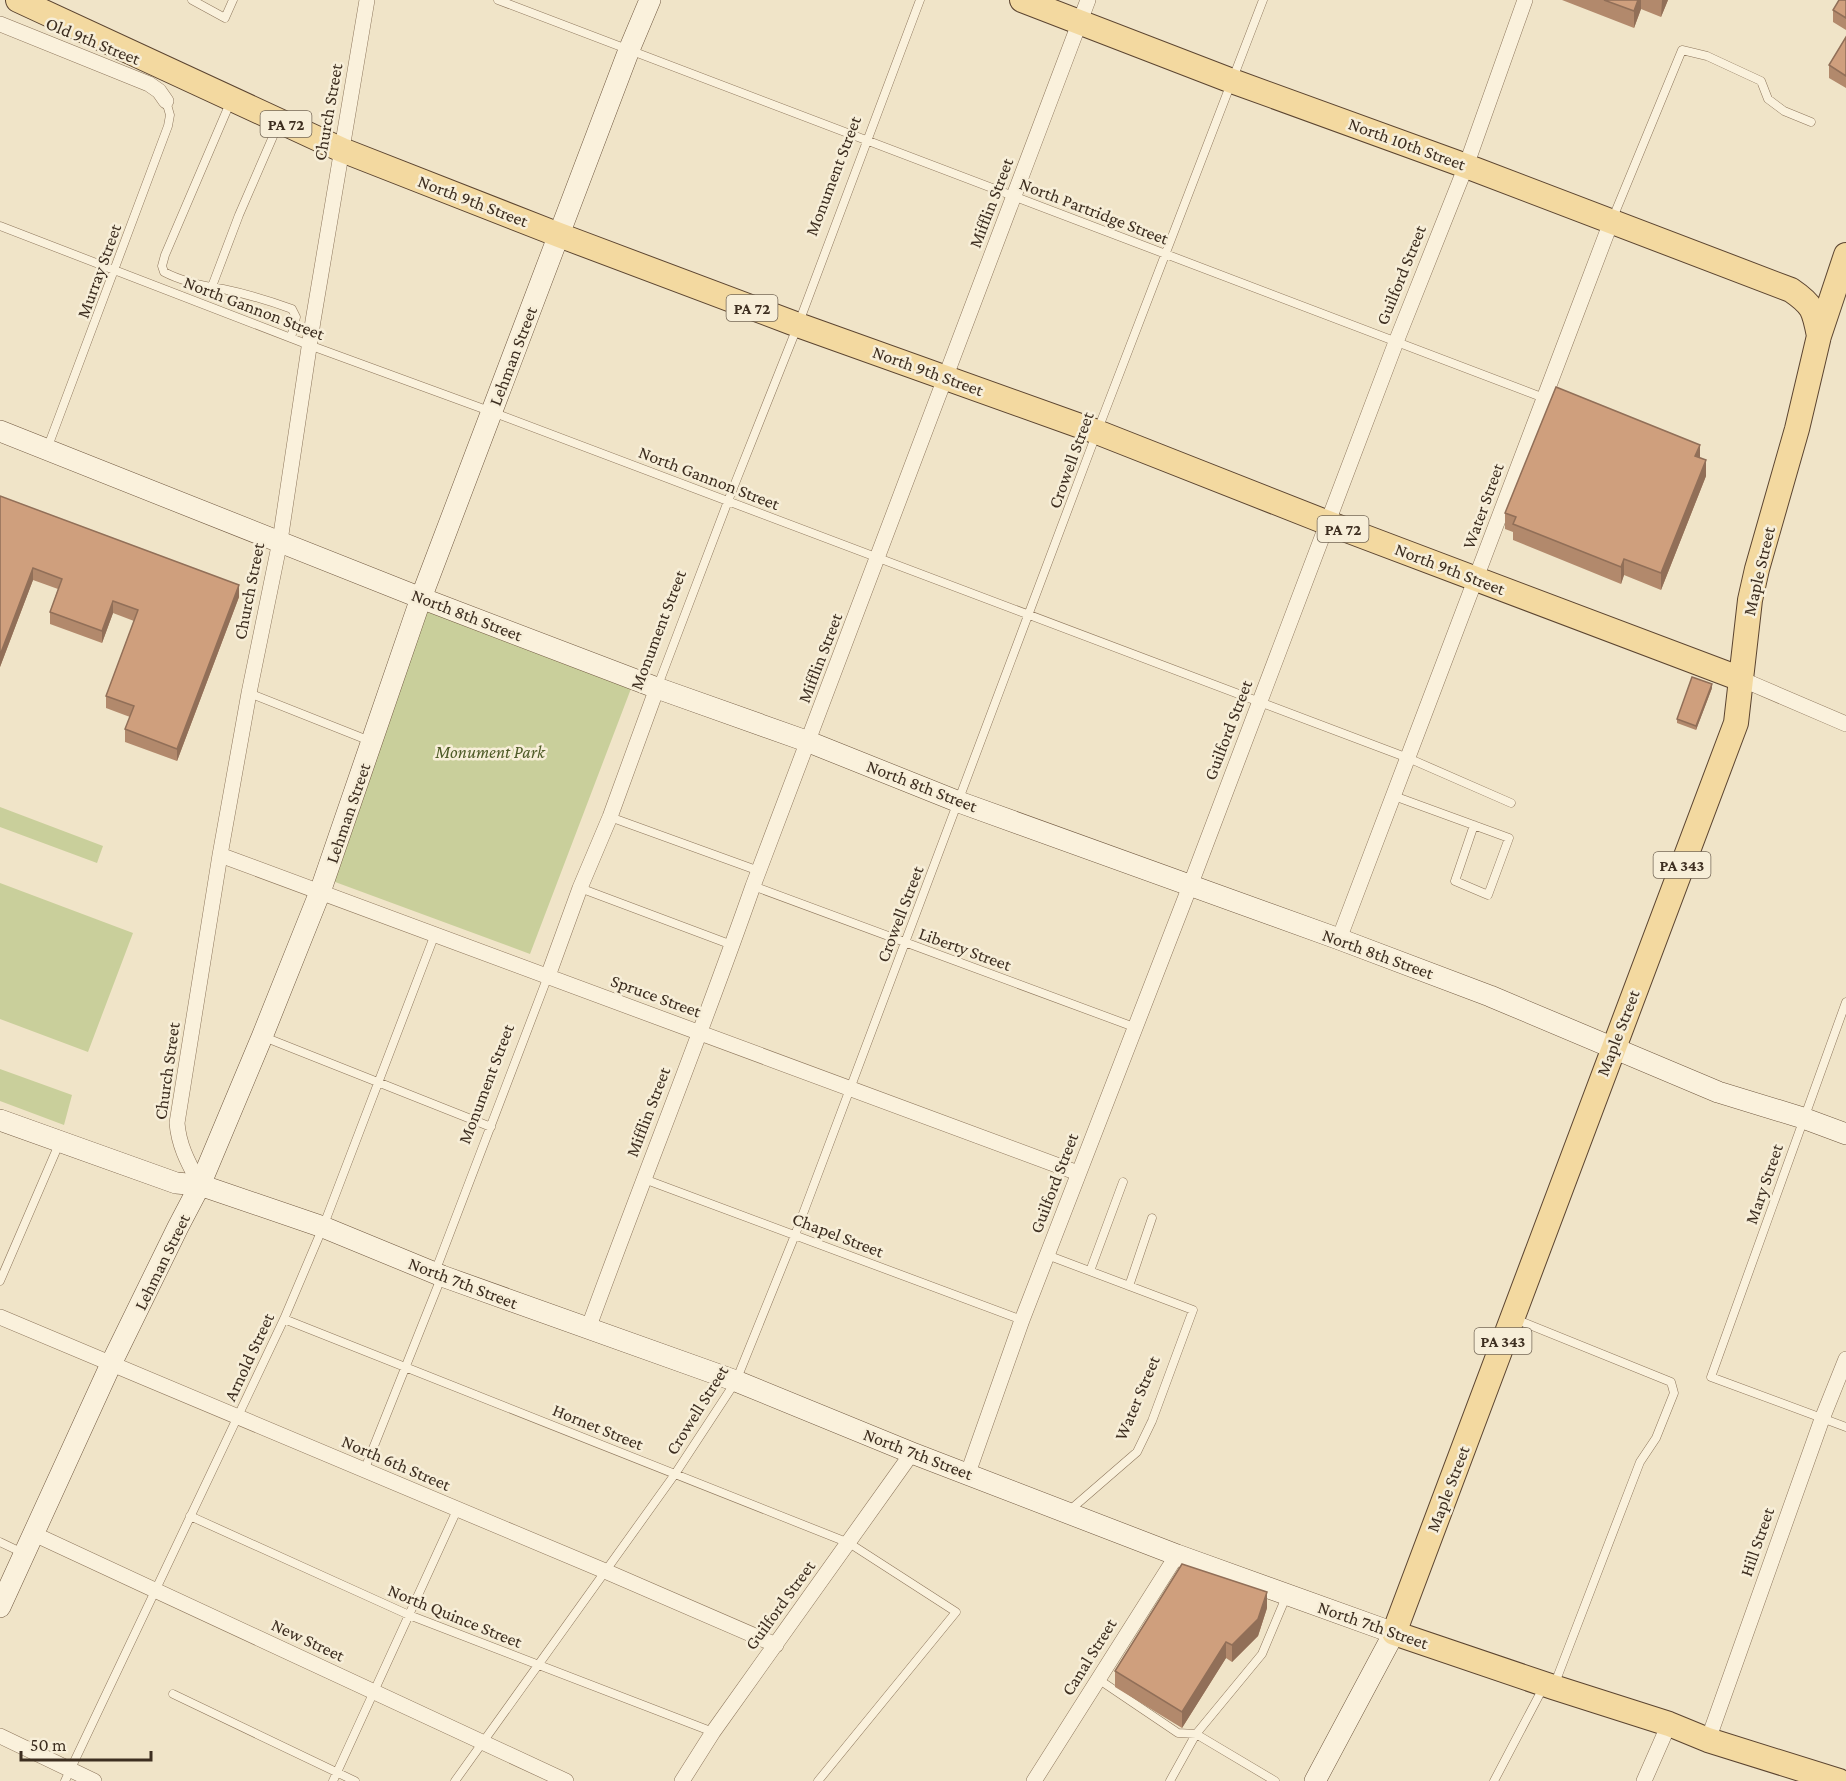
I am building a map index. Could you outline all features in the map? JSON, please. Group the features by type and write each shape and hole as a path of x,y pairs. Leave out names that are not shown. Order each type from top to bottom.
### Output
{"main road":[{"name":"North 9th Street","path":"18,0 342,150 798,325 1097,432 1328,523 1741,679"},
{"name":"North 10th Street","path":"1022,0 1083,11 1232,81 1466,166 1791,290"},
{"name":"Maple Street","path":"1791,290 1811,287 1826,278 1844,258"},
{"name":"Maple Street","path":"1394,1633 1736,723 1750,600 1757,568 1797,429 1819,336 1844,258"},
{"path":"1791,290 1808,301 1815,314 1819,336"},
{"name":"North 7th Street","path":"1394,1633 1669,1724 1803,1776 1839,1781"}],"street":[{"name":"Church Street","path":"200,1185 183,1155 177,1123 220,855 249,693 280,541 309,345 368,0"},
{"name":"Lehman Street","path":"0,1607 111,1364 200,1185 262,1037 320,892 421,598 650,0"},
{"name":"Guilford Street","path":"968,1473 1022,1320 1190,886 1396,342 1466,166 1525,0"},
{"name":"Mifflin Street","path":"588,1329 1083,11"},
{"name":"Old 9th Street","path":"0,24 149,84 159,91 166,101"},
{"name":"Water Street","path":"1340,939 1611,222"},
{"name":"North 8th Street","path":"0,431 421,598 657,688 809,742 959,802 1340,939 1490,996 1718,1092 1846,1134"},
{"name":"North 9th Street","path":"1741,679 1846,724"},
{"name":"Monument Street","path":"548,976 580,888 610,818 657,688"},
{"name":"Spruce Street","path":"220,855 1078,1173"},
{"name":"North 7th Street","path":"0,1120 176,1184 200,1185 323,1227 438,1275 736,1381 912,1453 1177,1555 1394,1633"},
{"name":"North 6th Street","path":"0,1317 776,1645"},
{"name":"Hill Street","path":"1708,1740 1822,1419 1846,1359"},
{"name":"Guilford Street","path":"682,1781 713,1732 912,1453"},
{"name":"New Street","path":"34,1534 566,1781"},
{"name":"Canal Street","path":"1034,1781 1177,1555"},
{"name":"Maple Street","path":"1315,1781 1394,1633"},
{"path":"1644,1781 1669,1724"},
{"path":"0,1736 68,1775 94,1781"}],"lane":[{"path":"192,0 225,18 234,0"},
{"name":"North Partridge Street","path":"498,0 1544,398"},
{"name":"Monument Street","path":"657,688 798,325 920,0"},
{"name":"Crowell Street","path":"455,1781 675,1474 736,1381 795,1235 1097,432 1263,0"},
{"path":"1611,222 1682,50 1707,56 1761,81 1768,99 1784,111 1811,122"},
{"path":"232,99 162,266 164,273 211,289 255,297 292,309 296,318 291,338"},
{"name":"Murray Street","path":"47,450 168,126 170,115 166,101"},
{"path":"211,289 239,215 280,121"},
{"name":"North Gannon Street","path":"0,226 309,345 1408,758 1510,803"},
{"path":"249,693 373,742"},
{"path":"1394,796 1474,825 1509,838 1488,895 1455,881 1474,825"},
{"path":"610,818 759,871"},
{"name":"Liberty Street","path":"753,886 1134,1027"},
{"path":"580,888 732,945"},
{"name":"Arnold Street","path":"68,1775 284,1319 323,1227 435,934"},
{"name":"Monument Street","path":"364,1471 406,1366 491,1127 548,976"},
{"name":"Mary Street","path":"1822,1419 1711,1377 1846,1002"},
{"path":"262,1037 491,1127"},
{"path":"0,1281 60,1143"},
{"name":"Chapel Street","path":"643,1178 1022,1320"},
{"path":"1090,1271 1123,1182"},
{"path":"1047,1255 1129,1286 1152,1218"},
{"name":"Water Street","path":"1068,1512 1137,1452 1152,1421 1193,1310 1129,1286"},
{"path":"1494,1781 1549,1686 1640,1461 1656,1438 1674,1393 1671,1382 1512,1317"},
{"name":"Hornet Street","path":"284,1319 849,1543 956,1612 818,1781"},
{"path":"1822,1419 1846,1427"},
{"path":"333,1781 457,1510"},
{"name":"North Quince Street","path":"189,1516 409,1616 713,1732"},
{"path":"0,1542 25,1554"},
{"path":"1170,1781 1196,1734 1262,1654 1287,1595"},
{"path":"1098,1679 1178,1733 1196,1734 1275,1781"},
{"path":"173,1694 355,1781"}],"green space":[{"name":"Monument Park","path":"426,608 632,686 530,954 327,879"},
{"path":"0,807 103,846 97,863 0,827"},
{"path":"0,883 133,933 88,1052 0,1019"},
{"path":"0,1069 72,1095 64,1125 0,1101"}],"building":[{"path":"1604,0 1638,0 1634,11"},
{"path":"1839,0 1846,0 1846,18 1833,10"},
{"path":"1846,37 1846,76 1829,65"},
{"path":"1556,387 1700,445 1695,456 1706,460 1661,573 1624,559 1621,567 1513,524 1516,517 1505,513"},
{"path":"0,496 239,585 177,749 125,729 134,706 106,696 138,610 113,601 102,631 50,612 62,579 33,568 0,655"},
{"path":"1692,677 1712,684 1696,726 1677,719"},
{"path":"1182,1564 1267,1592 1258,1619 1232,1645 1226,1642 1182,1712 1115,1671"}]}
